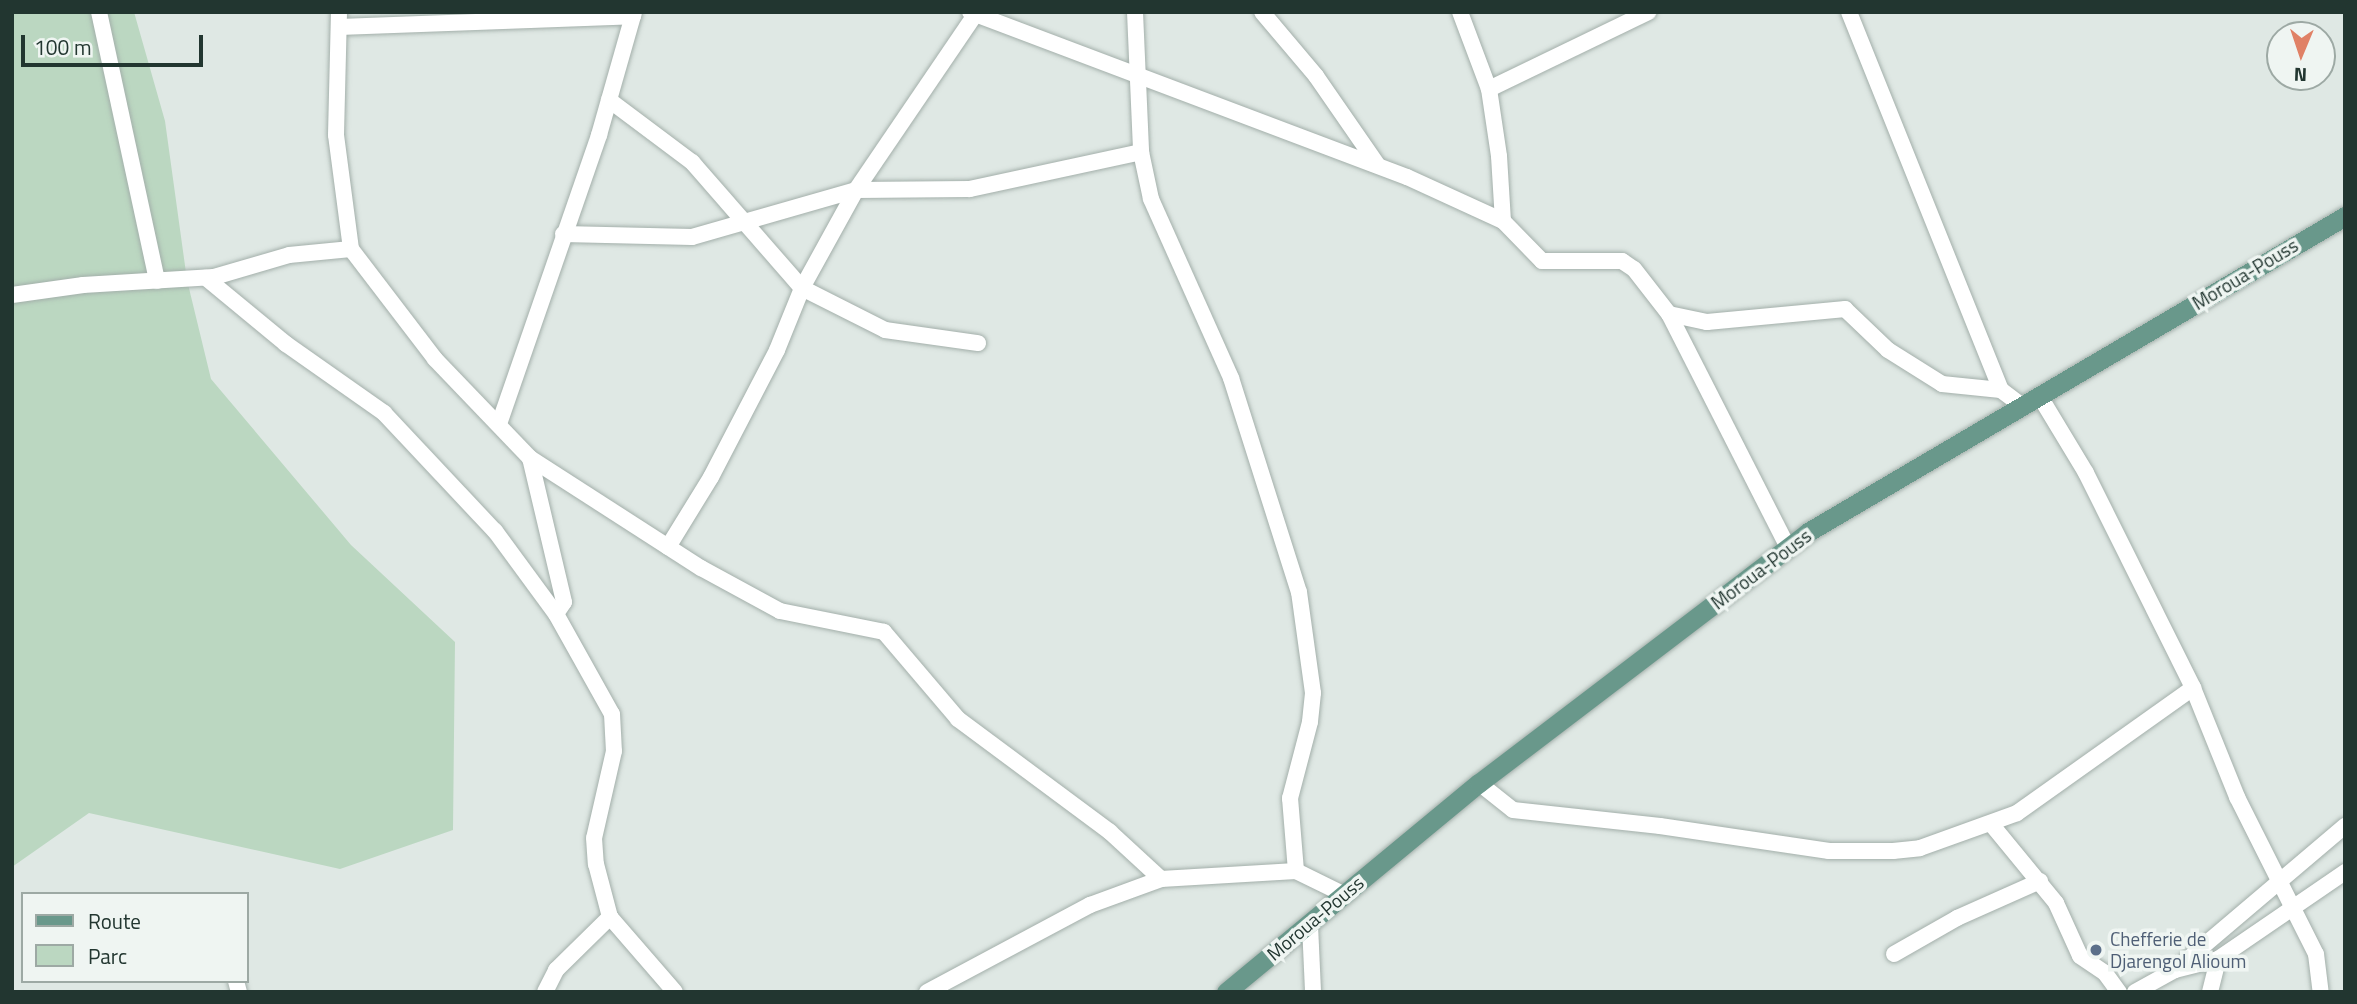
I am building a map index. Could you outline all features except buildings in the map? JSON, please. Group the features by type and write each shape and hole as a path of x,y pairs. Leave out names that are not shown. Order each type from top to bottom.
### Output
{"main road":[{"name":"Moroua-Pouss","path":"1226,992 1479,783 1788,548 2039,395 2345,216"}],"street":[{"path":"99,12 157,281"},
{"path":"1135,12 1141,152 1151,199 1231,378 1299,592 1312,693 1310,722 1290,798 1296,871"},
{"path":"1262,12 1316,76 1379,166"},
{"path":"1460,12 1489,89 1499,156 1503,221"},
{"path":"1489,89 1648,12"},
{"path":"1849,12 2001,390 2022,406"},
{"path":"668,547 711,477 759,385 802,288 856,190 974,13 1379,166 1503,221 1542,261 1622,261 1634,270 1669,314 1788,548"},
{"path":"499,424 609,100 633,14 339,20 336,135 351,249 435,359 530,458 668,547 780,611 884,632 958,719 1110,832 1161,879"},
{"path":"609,100 692,162 749,224 802,288 885,330 978,343"},
{"path":"563,234 680,238 749,224 856,190 970,189 1141,152"},
{"path":"12,295 206,278 289,255 351,249"},
{"path":"206,278 286,344 384,413 495,531 556,614 612,714 614,751 594,838 596,864 610,917 675,992"},
{"path":"1669,314 1707,323 1845,309 1888,350 1942,384 2001,390"},
{"path":"2039,395 2086,473 2193,688 2277,884 2294,911 2319,964 2321,992"},
{"path":"530,458 564,602 556,614"},
{"path":"1479,783 1513,810 1660,825 1829,851 1920,848 1992,825 2033,804 2193,688"},
{"path":"1992,825 2040,881 2064,916 2080,956 2105,973 2119,992"},
{"path":"2135,992 2175,970 2345,827"},
{"path":"927,992 1090,905 1161,879 1296,871 1343,894"},
{"path":"2175,970 2218,959 2294,911 2345,872"},
{"path":"1894,954 1957,918 2040,881"},
{"path":"545,992 556,970 610,917"},
{"path":"1310,925 1313,992"},
{"path":"2210,992 2218,959"}],"green space":[{"path":"12,12 134,12 165,121 187,280 211,379 351,545 455,642 453,830 340,869 89,813 12,867"}],"place":[{"name":"Chefferie de Djarengol Alioum","path":"2096,950"}]}
